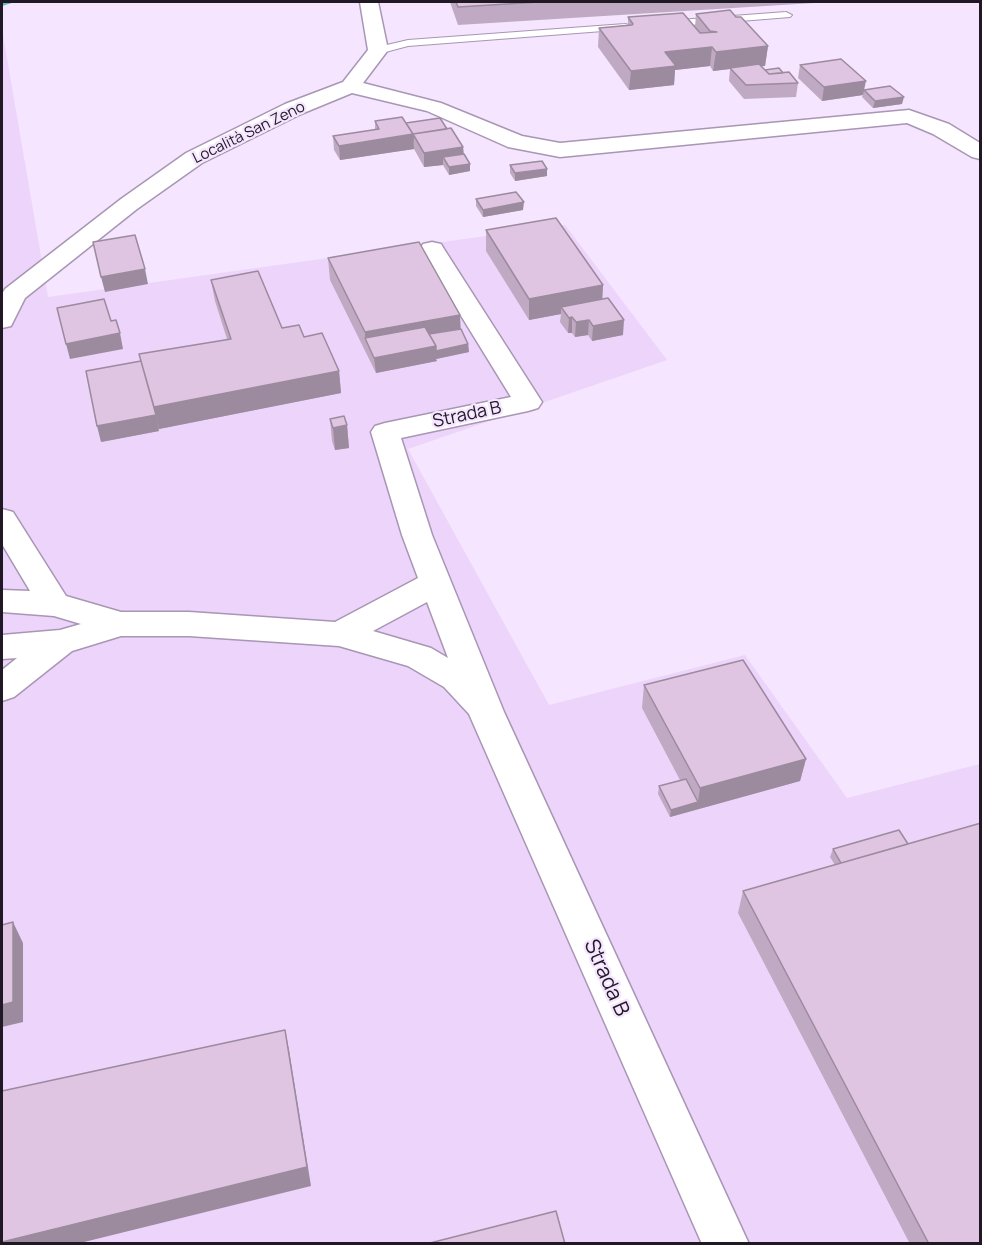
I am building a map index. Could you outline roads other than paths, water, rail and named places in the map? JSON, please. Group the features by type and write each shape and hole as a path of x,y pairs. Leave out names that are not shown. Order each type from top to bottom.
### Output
{"street":[{"path":"369,2 378,51"},
{"name":"Località San Zeno","path":"2,320 14,294 129,204 194,158 293,109 350,86 378,51"},
{"path":"350,86 434,107 516,142 560,150 909,116 941,129 981,152"},
{"name":"Strada B","path":"432,249 528,402 385,432 417,536 486,712 726,1244"},
{"path":"2,519 54,604"},
{"path":"339,634 436,582"},
{"name":"Strada B","path":"2,601 54,604 121,624"},
{"name":"Strada B","path":"2,647 60,642 121,624 189,624 339,634 419,657 456,678 486,712"},
{"name":"Strada B","path":"2,688 60,642"}],"lane":[{"path":"659,25 786,15"},
{"path":"378,51 408,43 636,27"}],"waterway":[{"path":"2,4 12,2"}]}
